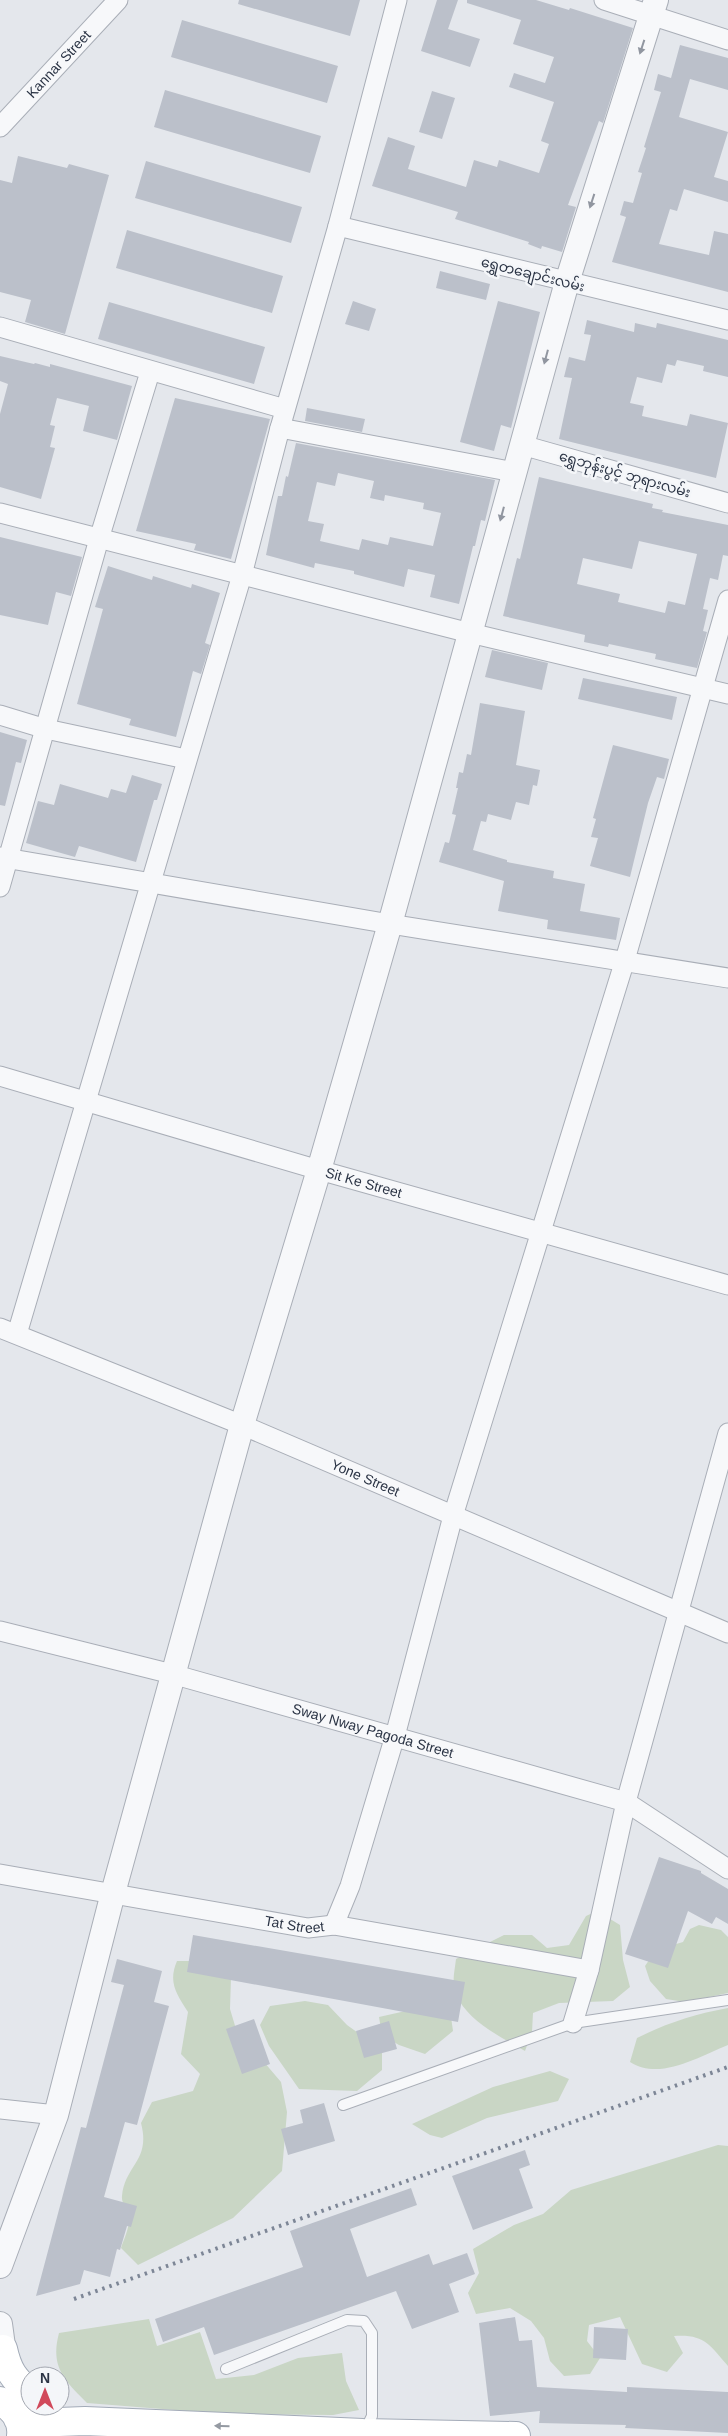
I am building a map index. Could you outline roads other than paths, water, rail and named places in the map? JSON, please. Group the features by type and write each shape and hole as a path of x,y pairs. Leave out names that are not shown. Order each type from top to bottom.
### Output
{"main road":[{"path":"2,2337 7,2368 16,2382 20,2406"},
{"path":"26,2416 34,2423 85,2421 363,2435 516,2436"}],"street":[{"name":"Kannar Street","path":"0,127 118,0"},
{"path":"8,1331 85,1100 242,575 285,409 338,226 398,0"},
{"path":"604,0 654,7 728,40"},
{"path":"0,2266 56,2115 113,1892 242,1426 390,924 567,282 654,7"},
{"name":"ရွှေတချောင်းလမ်း","path":"338,226 728,320"},
{"path":"0,327 150,372 285,409"},
{"path":"0,887 4,857 46,729 99,539 150,372"},
{"path":"280,428 514,472"},
{"name":"ရွှေဘုန်းပွင့် ဘုရားလမ်း","path":"522,445 728,503"},
{"path":"0,513 470,633 728,694"},
{"path":"334,1925 350,1886 396,1736 453,1516 626,960 728,600"},
{"path":"0,715 46,729 186,759"},
{"path":"4,857 390,924 626,960 728,978"},
{"name":"Sit Ke Street","path":"0,1076 319,1170 728,1285"},
{"name":"Yone Street","path":"8,1331 242,1426 728,1633"},
{"path":"573,2023 589,1970 626,1802 677,1611 728,1433"},
{"name":"Sway Nway Pagoda Street","path":"0,1631 172,1674 626,1802 728,1869"},
{"name":"Tat Street","path":"0,1874 113,1892 308,1928 334,1925 589,1970"},
{"path":"0,2109 56,2115"}],"lane":[{"path":"343,2105 573,2023 728,2000"},
{"path":"226,2369 347,2320 364,2320 372,2333 372,2416 363,2435"}],"railway":[{"path":"74,2299 728,2067"}]}
